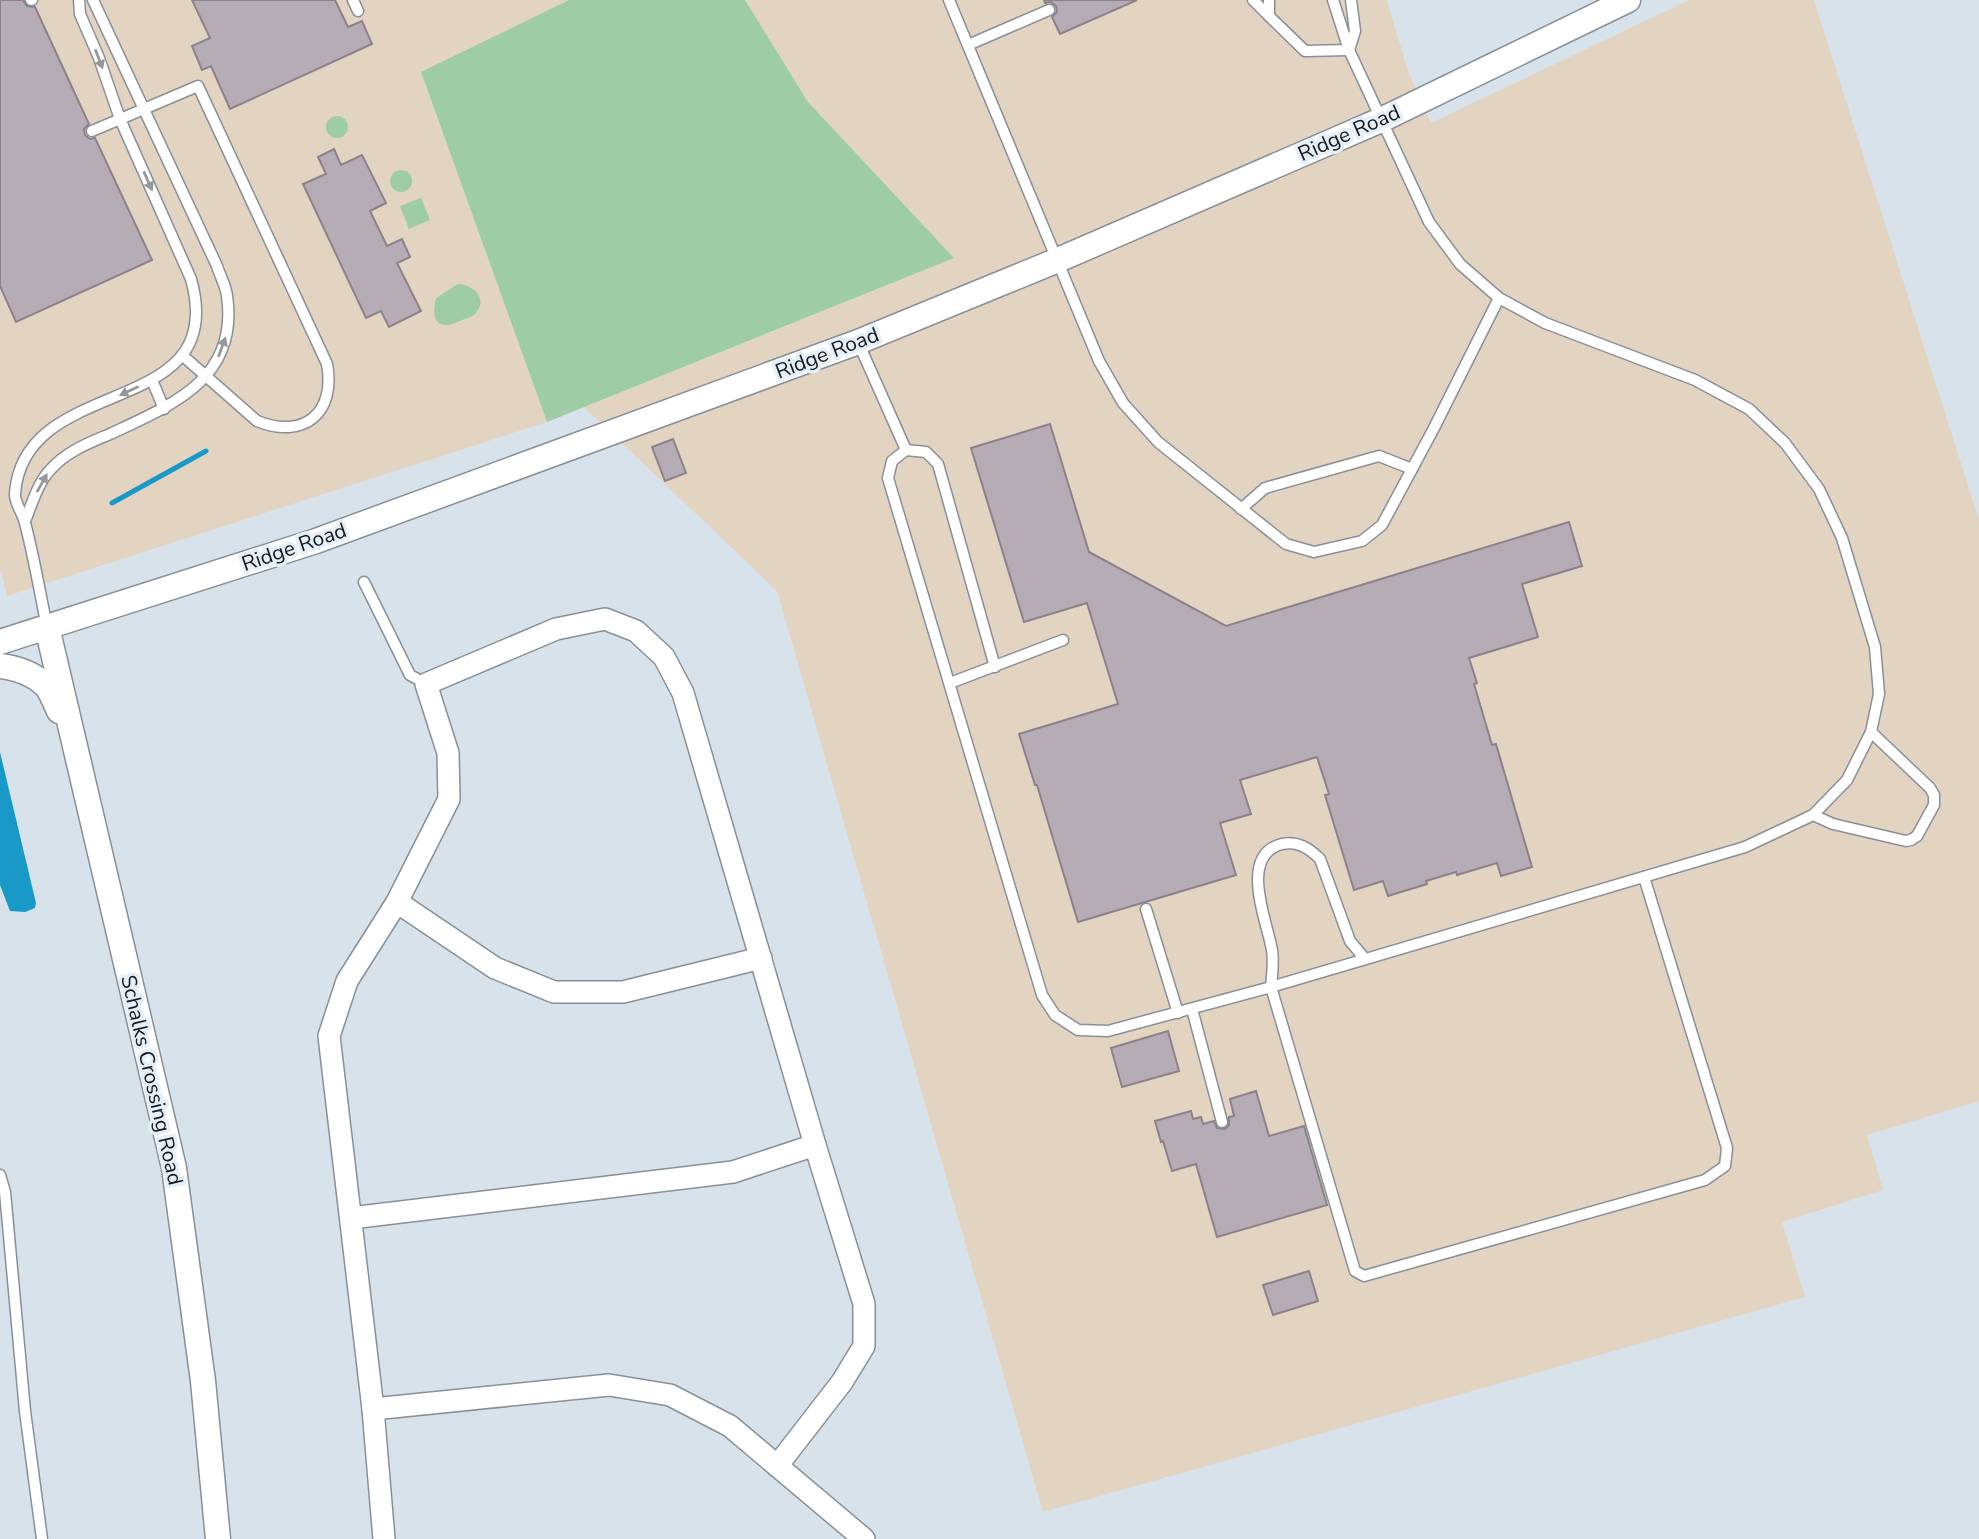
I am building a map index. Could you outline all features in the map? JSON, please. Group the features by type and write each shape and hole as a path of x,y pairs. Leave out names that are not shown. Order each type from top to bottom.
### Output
{"street":[{"name":"Ridge Road","path":"0,642 316,541 858,342 1058,260 1381,120 1628,0"},
{"path":"384,1539 373,1409 330,1037 346,981 397,902 449,799 448,753 426,684 556,629 604,619 636,631 664,657 683,694 864,1304 864,1346 842,1382 777,1466"},
{"name":"Schalks Crossing Road","path":"47,627 174,1168 203,1381 218,1539"},
{"path":"0,666 14,667 47,688 71,733"},
{"path":"397,902 495,968 554,992 623,992 761,958"},
{"path":"351,1218 733,1172 815,1145"},
{"path":"373,1409 609,1385 670,1395 730,1426 864,1539"}],"lane":[{"path":"47,627 25,521 15,497 19,470 38,438 65,418 152,380 173,366 192,338 197,318 197,299 191,279 120,119 80,14 79,0"},
{"path":"25,521 49,471 70,452 164,409 186,396 205,377 226,340 229,317 227,293 217,266 93,0"},
{"path":"354,0 358,11"},
{"path":"949,0 1099,361 1123,403 1158,442 1286,544 1314,552 1362,541 1382,525 1499,298"},
{"path":"1253,0 1304,51 1349,50"},
{"path":"1269,0 1269,16"},
{"path":"995,667 937,464 926,452 906,450 892,461 888,478 1042,995 1055,1015 1078,1030 1108,1031 1178,1013 1745,847 1814,815 1847,780 1871,732 1879,694 1875,647 1842,538 1819,489 1785,443 1749,409 1695,380 1545,323 1499,298 1460,264 1429,222 1349,50 1333,0"},
{"path":"1349,50 1355,31 1351,0"},
{"path":"968,46 1049,10"},
{"path":"92,131 198,86 327,364 330,379 328,398 318,414 305,424 287,428 271,427 257,422 182,355"},
{"path":"858,342 906,450"},
{"path":"152,380 164,409"},
{"path":"1241,509 1265,488 1379,456 1412,470"},
{"path":"364,582 410,675 426,684"},
{"path":"950,684 1063,640"},
{"path":"1814,815 1833,824 1906,841 1917,836 1934,805 1934,795 1930,788 1871,732"},
{"path":"1365,959 1350,941 1320,859 1301,844 1291,842 1278,845 1269,851 1261,860 1256,877 1272,952 1271,987 1354,1271 1364,1276 1705,1180 1725,1166 1727,1148 1644,877"},
{"path":"1146,909 1178,1013"},
{"path":"1192,1009 1222,1122"},
{"path":"0,1175 5,1192 26,1411 42,1539"}],"shaded area":[{"path":"0,0 569,0 421,73 547,422 7,596 0,567"},
{"path":"745,0 1387,0 1408,71 1431,123 1689,0 1814,0 1979,520 1979,1101 1867,1135 1883,1190 1782,1222 1805,1297 1043,1512 777,591 584,407 954,258 808,102"}],"green space":[{"path":"569,0 745,0 808,102 954,258 547,422 421,72"},
{"path":"337,116 345,119 348,127 345,135 337,138 329,135 326,127 329,119"},
{"path":"397,170 405,170 412,177 412,185 405,192 397,192 390,185 390,177"},
{"path":"421,198 430,220 409,229 400,206"},
{"path":"458,284 469,287 478,294 479,308 470,317 452,324 441,324 434,312 436,298"}],"water":[{"path":"0,752 36,903 35,908 25,912 10,911 0,885"}],"building":[{"path":"0,0 23,0 27,6 35,7 89,124 84,129 85,135 90,139 95,138 152,260 16,322 0,286"},
{"path":"192,0 335,0 348,27 362,21 372,44 230,109 211,66 202,70 192,46 210,38"},
{"path":"1044,0 1137,0 1060,34 1052,17 1057,12 1056,6 1051,2 1045,3"},
{"path":"334,149 341,165 362,155 386,203 370,211 387,246 402,239 410,257 397,263 421,311 389,327 381,311 366,318 303,184 326,174 318,157"},
{"path":"1050,424 1089,552 1226,626 1569,522 1582,566 1522,584 1538,637 1469,658 1492,745 1496,744 1532,867 1501,876 1497,863 1426,881 1427,884 1388,896 1383,881 1354,890 1325,795 1329,794 1317,757 1240,780 1251,814 1220,823 1236,875 1078,922 1019,734 1118,704 1087,603 1024,622 971,448"},
{"path":"673,439 686,473 665,481 652,447"},
{"path":"1168,1031 1179,1071 1122,1087 1111,1048"},
{"path":"1256,1091 1269,1136 1304,1126 1327,1205 1217,1237 1196,1164 1172,1171 1155,1121 1191,1111 1193,1119 1201,1117 1203,1124 1214,1121 1217,1128 1225,1129 1229,1125 1229,1117 1234,1116 1230,1099"},
{"path":"1309,1271 1318,1301 1273,1315 1263,1285"}],"waterway":[{"path":"112,503 206,451"}]}
